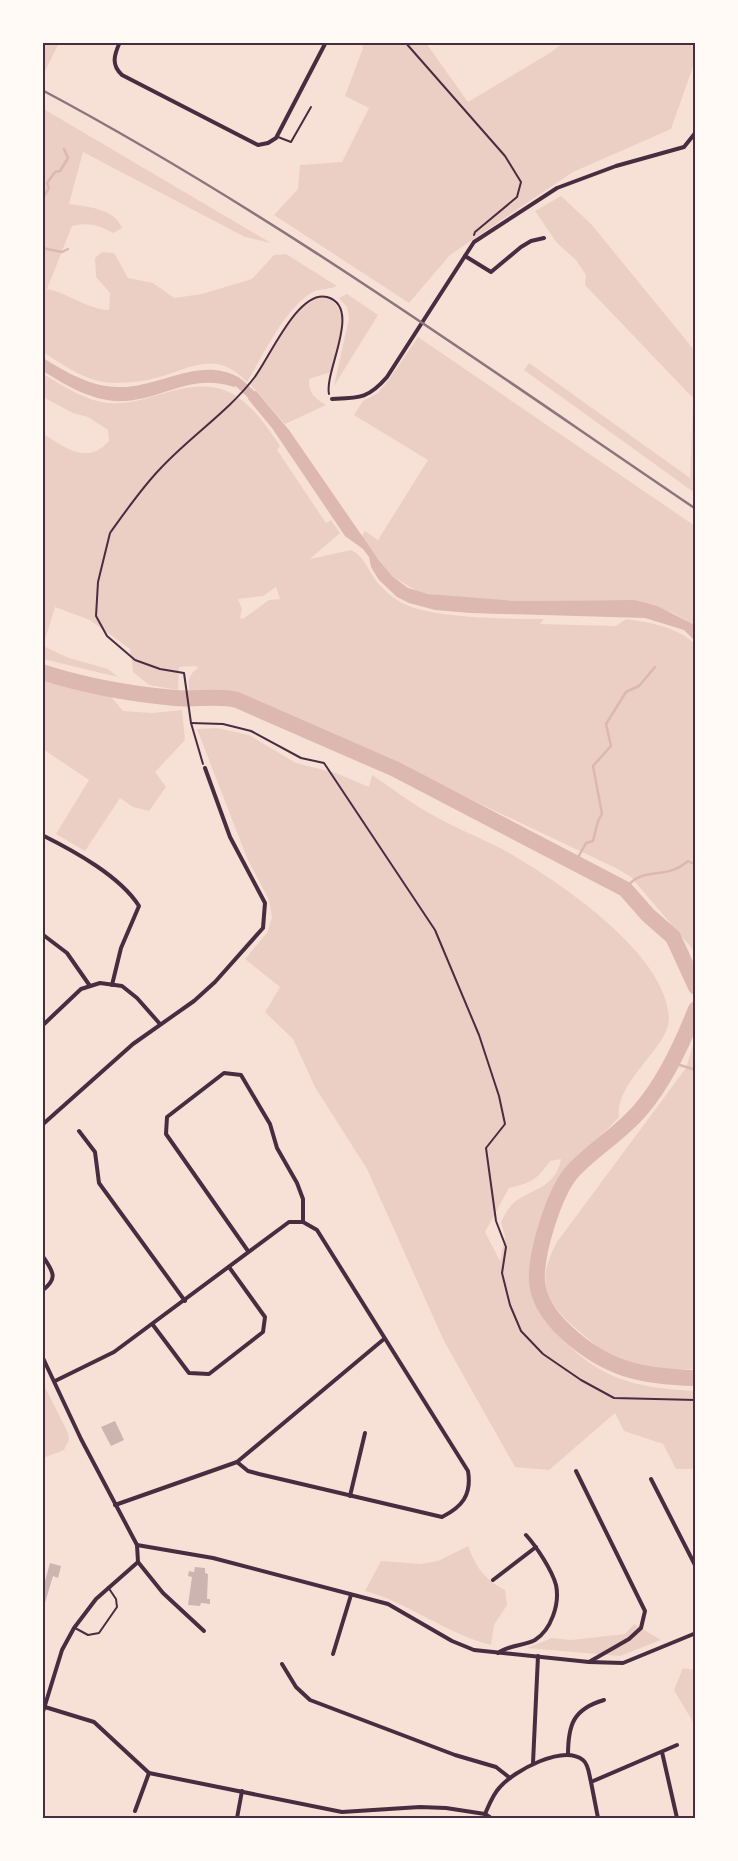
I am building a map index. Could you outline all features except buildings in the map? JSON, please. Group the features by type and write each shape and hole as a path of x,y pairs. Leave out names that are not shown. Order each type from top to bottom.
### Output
{"street":[{"path":"120,42 114,59 116,69 122,75 258,145 268,143 276,136 326,42"},
{"path":"332,399 363,398 376,390 387,378 404,348 425,319 474,242 557,188 616,166 684,147 696,132"},
{"path":"465,256 491,272 521,247 531,241 544,238"},
{"path":"42,1125 132,1044 194,1001 215,982 263,928 265,903 230,837 205,768"},
{"path":"42,835 70,848 130,892 140,906 121,948 112,985"},
{"path":"42,934 67,952 90,986"},
{"path":"42,1026 81,989 100,983 122,986 137,998 160,1024"},
{"path":"248,1251 166,1134 167,1117 224,1073 241,1075 270,1124 277,1148 303,1199 303,1222"},
{"path":"79,1131 95,1152 99,1183 185,1300"},
{"path":"55,1382 114,1352 153,1325 248,1251 289,1222 303,1222 317,1230 468,1471 468,1494 461,1505 442,1517 259,1474 248,1471 237,1462"},
{"path":"42,1255 54,1276 52,1284 42,1291"},
{"path":"153,1325 189,1373 209,1374 263,1332 265,1317 229,1266"},
{"path":"115,1505 237,1462 384,1339"},
{"path":"42,1356 115,1505 137,1545 138,1562 163,1593 204,1631"},
{"path":"350,1496 365,1432"},
{"path":"576,1471 645,1611 641,1628 628,1639 589,1662"},
{"path":"651,1479 696,1567"},
{"path":"498,1653 534,1640 547,1630 555,1608 556,1585 536,1547 526,1535"},
{"path":"137,1545 213,1558 388,1604 452,1641 474,1650 589,1662 623,1663 696,1633"},
{"path":"493,1580 536,1547"},
{"path":"42,1715 62,1650 74,1628 96,1599 138,1562"},
{"path":"333,1654 351,1595"},
{"path":"533,1762 538,1656"},
{"path":"282,1664 296,1687 310,1700 455,1755 496,1767 510,1778"},
{"path":"568,1755 568,1734 574,1718 589,1705 604,1700"},
{"path":"45,1707 94,1722 149,1772 342,1812 420,1807 485,1814 491,1818"},
{"path":"591,1782 677,1745"},
{"path":"662,1752 677,1818"},
{"path":"485,1814 498,1788 510,1778 533,1762 568,1755 582,1759 587,1766 598,1818"},
{"path":"135,1811 149,1772"},
{"path":"237,1818 242,1791"},
{"path":"340,1818 342,1812"}],"lane":[{"path":"276,136 291,142 311,107"},
{"path":"74,1628 88,1635 99,1633 117,1607 116,1599 108,1588"}],"path":[{"path":"404,42 505,156 521,182 517,197 475,232 474,242"},
{"path":"205,768 191,722 184,673 160,669 135,660 107,636 96,616 98,582 110,533 158,470 254,378 299,308 313,298 327,297 338,304 344,319 328,383 332,399"},
{"path":"191,722 223,724 251,731 301,758 324,763 435,930 479,1035 499,1096 505,1124 486,1148 496,1221 506,1247 502,1273 510,1305 521,1331 543,1354 580,1380 614,1398 696,1400"}],"shaded area":[{"path":"42,43 59,43 43,75"},
{"path":"361,43 426,43 468,102 550,53 563,43 695,43 695,61 671,129 573,172 450,255 409,303 274,215 298,189 300,165 342,162 369,108 345,96 363,48"},
{"path":"42,108 271,243 245,237 83,152 69,204 107,212 118,221 122,228 113,233 93,225 72,226 47,289 93,307 109,310 110,293 96,277 95,258 102,252 114,253 128,278 153,283 174,298 202,294 252,279 274,255 286,254 337,286 314,291 292,310 275,333 247,382 227,367 208,363 155,378 123,383 97,381 69,368 43,352"},
{"path":"561,196 591,224 695,351 695,493 524,370 529,363 690,478 693,398 585,285 586,275 576,260 557,243 535,211"},
{"path":"347,294 378,315 334,386 349,318 347,307 339,298"},
{"path":"327,297 335,304 340,313 342,332 340,342 331,372 309,379 313,395 326,405 285,424 250,384 299,308 313,298"},
{"path":"418,337 695,526 695,625 673,613 635,600 515,601 443,596 418,592 392,576 361,537 365,531 378,540 428,460 354,415 363,401 378,393"},
{"path":"43,358 80,378 110,387 136,386 196,371 211,370 225,372 240,378 239,383 234,387 219,383 191,384 140,399 114,401 92,396 52,377 43,371"},
{"path":"43,374 83,396 109,403 130,402 186,388 204,387 220,389 233,394 246,403 257,415 280,446 277,450 326,523 331,520 340,533 310,559 351,550 359,556 377,582 392,596 410,606 427,611 468,617 544,619 540,624 616,626 626,619 671,629 694,643 695,952 631,877 616,868 341,738 339,744 237,700 225,697 191,699 189,681 191,674 198,668 195,666 179,667 178,690 149,685 133,672 130,649 90,620 55,607 43,646 69,658 108,669 118,677 43,659 42,433 67,448 84,453 101,448 109,441 108,430 88,417 73,413 43,397","holes":["276,587 280,599 269,600 243,619 240,618 242,609 238,599 263,596"]},
{"path":"256,391 289,430 378,559 392,576 408,588 428,594 515,601 635,600 657,606 695,625 695,641 684,630 645,618 470,613 435,610 409,603 397,597 379,580 371,567 369,557 363,549 345,536 272,428 248,399 251,392"},
{"path":"42,672 103,687 123,711 152,713 182,710 185,740 155,772 166,787 149,811 133,807 120,798 85,851 56,834 89,780 43,749"},
{"path":"217,728 249,735 296,763 336,773 369,787 372,775 422,809 504,850 551,880 605,920 649,968 663,993 669,1018 667,1029 661,1041 625,1091 620,1104 619,1117 574,1161 557,1184 548,1207 535,1261 532,1289 539,1306 553,1327 583,1358 599,1369 634,1383 695,1391 695,1469 676,1469 663,1444 624,1431 615,1413 549,1470 515,1467 444,1341 367,1169 315,1087 293,1039 265,1012 280,987 245,959 267,933 272,917 269,900 247,858 197,729","holes":["561,1159 555,1175 544,1185 517,1200 508,1210 501,1222 505,1236 500,1261 485,1232 509,1188 533,1179 542,1172 550,1161"]},
{"path":"695,1038 695,1369 641,1367 623,1362 608,1354 562,1316 548,1295 546,1272 557,1242 686,1068"},
{"path":"42,1381 68,1433 69,1440 64,1450 43,1458"},
{"path":"468,1546 474,1560 486,1577 505,1590 507,1605 494,1625 491,1645 459,1634 397,1603 365,1591 381,1561 421,1564 438,1561"},
{"path":"634,1624 661,1640 620,1656 527,1648 552,1638 571,1640 625,1634"},
{"path":"683,1668 695,1670 695,1722 693,1722 674,1690"}],"waterway":[{"path":"42,199 49,188 47,183 55,172 60,171 68,158 64,149"},
{"path":"42,248 62,252 68,249"},
{"path":"228,378 239,383 257,400"},
{"path":"576,861 586,843 593,841 598,821 602,814 593,766 611,746 606,724 626,692 639,686 655,667"},
{"path":"42,672 108,689 142,694 175,698 222,698 237,700 395,769 625,889 648,915 673,937 696,987"},
{"path":"625,889 632,881 639,877 671,871 688,861 696,865"},
{"path":"696,1009 673,1061 650,1097 634,1117 580,1164 565,1182 547,1224 537,1270 538,1289 543,1303 555,1321 580,1344 610,1362 641,1373 696,1378"},
{"path":"670,1062 696,1070"}],"railway":[{"path":"42,90 127,137 293,238 455,345 696,509"}]}
